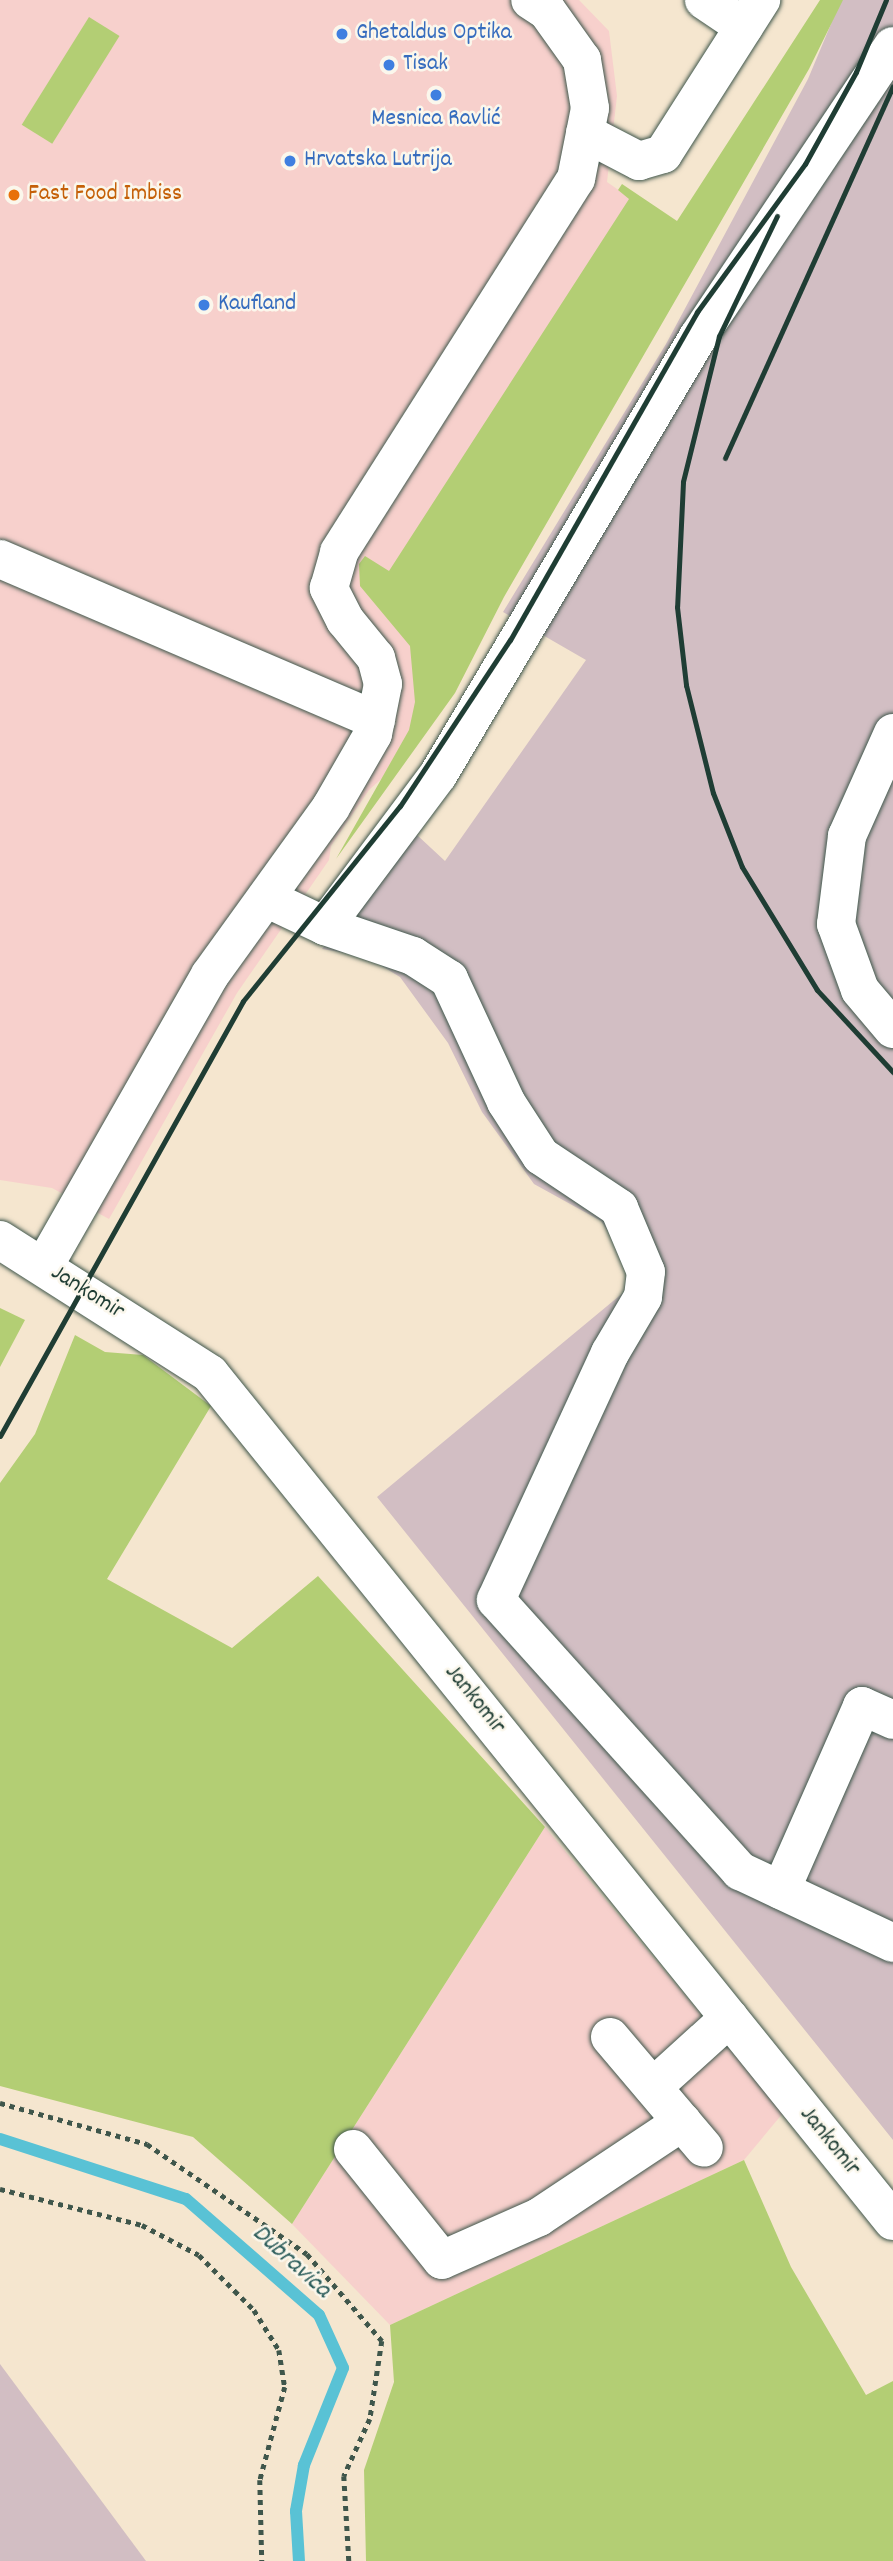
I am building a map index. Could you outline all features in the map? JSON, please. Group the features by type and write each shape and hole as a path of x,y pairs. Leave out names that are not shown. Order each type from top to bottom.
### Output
{"street":[{"path":"44,1266 149,1076 266,898 331,807 376,720 383,684 376,657 345,620 329,588 339,552 576,179 590,107 582,60 547,12 530,0"},
{"path":"585,133 639,161 663,154 753,13 704,0"},
{"path":"325,926 438,775 698,337 893,46"},
{"path":"0,559 376,720"},
{"path":"893,733 847,836 836,924 860,990 893,1028"},
{"path":"266,898 325,926 414,956 449,979 506,1102 541,1157 620,1208 646,1272 643,1297 610,1353 496,1600 740,1871 893,1943"},
{"name":"Jankomir","path":"0,1240 210,1374 729,2018 888,2203"},
{"path":"781,1891 862,1706 893,1720"},
{"path":"653,2087 729,2018"},
{"path":"354,2149 442,2260 539,2217 693,2135 610,2037"}],"path":[{"path":"0,2103 147,2144 307,2254 382,2341 370,2419 344,2476 349,2561"},
{"path":"0,2189 142,2225 199,2255 254,2310 279,2350 285,2387 260,2480 262,2561"}],"shaded area":[{"path":"0,0 579,0 609,31 617,96 607,182 630,198 407,756 369,790 331,846 329,860 237,993 109,1219 52,1188 0,1180"},
{"path":"841,0 893,0 893,2140 377,1497 624,1292 628,1262 601,1221 534,1184 482,1112 448,1043 400,977 365,956 322,949 417,835 445,861 586,660 503,612 666,344 808,79"},
{"path":"545,1827 783,2113 744,2160 390,2325 292,2224"},
{"path":"0,2364 146,2561 0,2561"}],"green space":[{"path":"820,0 843,0 809,69 504,597 455,693 336,859 409,730 415,702 410,646 360,586 359,564 365,556 389,571 629,199 618,190 622,184 677,221"},
{"path":"89,17 120,36 52,144 22,125"},
{"path":"0,1308 25,1320 0,1367"},
{"path":"75,1335 105,1352 143,1355 211,1406 107,1579 232,1648 318,1576 545,1827 292,2224 193,2137 0,2086 0,1483 35,1434"},
{"path":"744,2160 791,2267 866,2395 893,2381 893,2561 366,2561 364,2470 394,2382 390,2325"}],"waterway":[{"name":"Dubravica","path":"0,2139 186,2199 319,2315 343,2368 304,2465 296,2511 299,2561"}],"railway":[{"path":"0,1436 243,1001 400,806 510,640 697,312 805,164 856,72 886,0"},
{"path":"725,458 893,86"},
{"path":"777,216 719,336 683,482 677,607 686,685 713,793 742,867 817,990 893,1072"}],"place":[{"name":"Ghetaldus Optika","path":"342,34"},
{"name":"Tisak","path":"389,65"},
{"name":"Mesnica Ravlić","path":"436,95"},
{"name":"Hrvatska Lutrija","path":"290,161"},
{"name":"Fast Food Imbiss","path":"14,195"},
{"name":"Kaufland","path":"204,305"}]}
